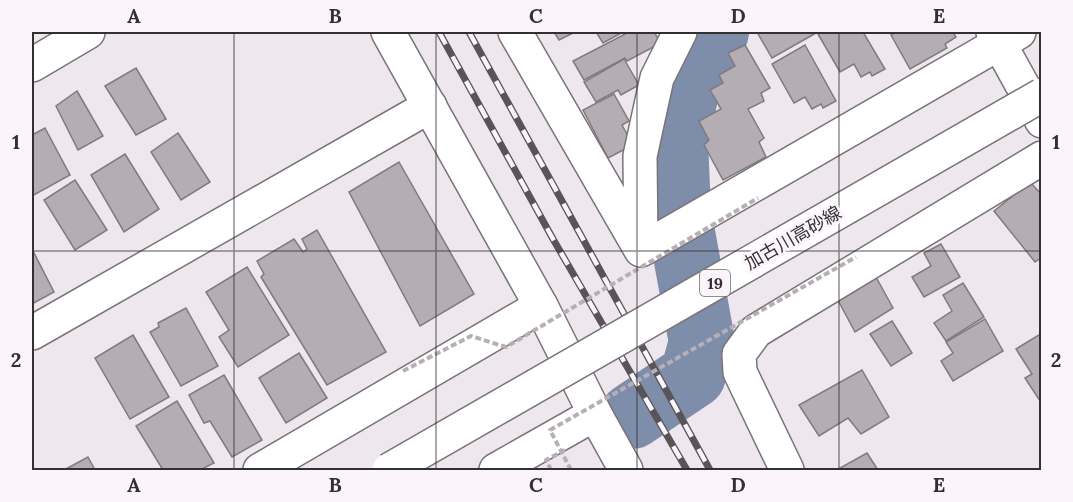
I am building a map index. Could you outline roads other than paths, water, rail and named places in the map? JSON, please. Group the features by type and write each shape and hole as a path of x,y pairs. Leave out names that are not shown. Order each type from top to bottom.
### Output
{"street":[{"path":"32,65 88,32"},
{"path":"388,32 541,306 626,471"},
{"path":"515,32 641,250"},
{"path":"641,250 640,156 657,78 680,32"},
{"path":"641,250 1004,35 1041,121"},
{"name":"加古川高砂線","path":"389,471 1041,95"},
{"path":"32,333 430,106"},
{"path":"787,471 740,372 739,354 756,331 1041,158"},
{"path":"260,471 541,306"},
{"path":"496,471 595,414"}],"waterway":[{"path":"632,416 693,375 702,342 678,211 675,141 688,84 716,32"}],"railway":[{"path":"439,32 553,239 687,470"},
{"path":"469,32 710,470"}]}
